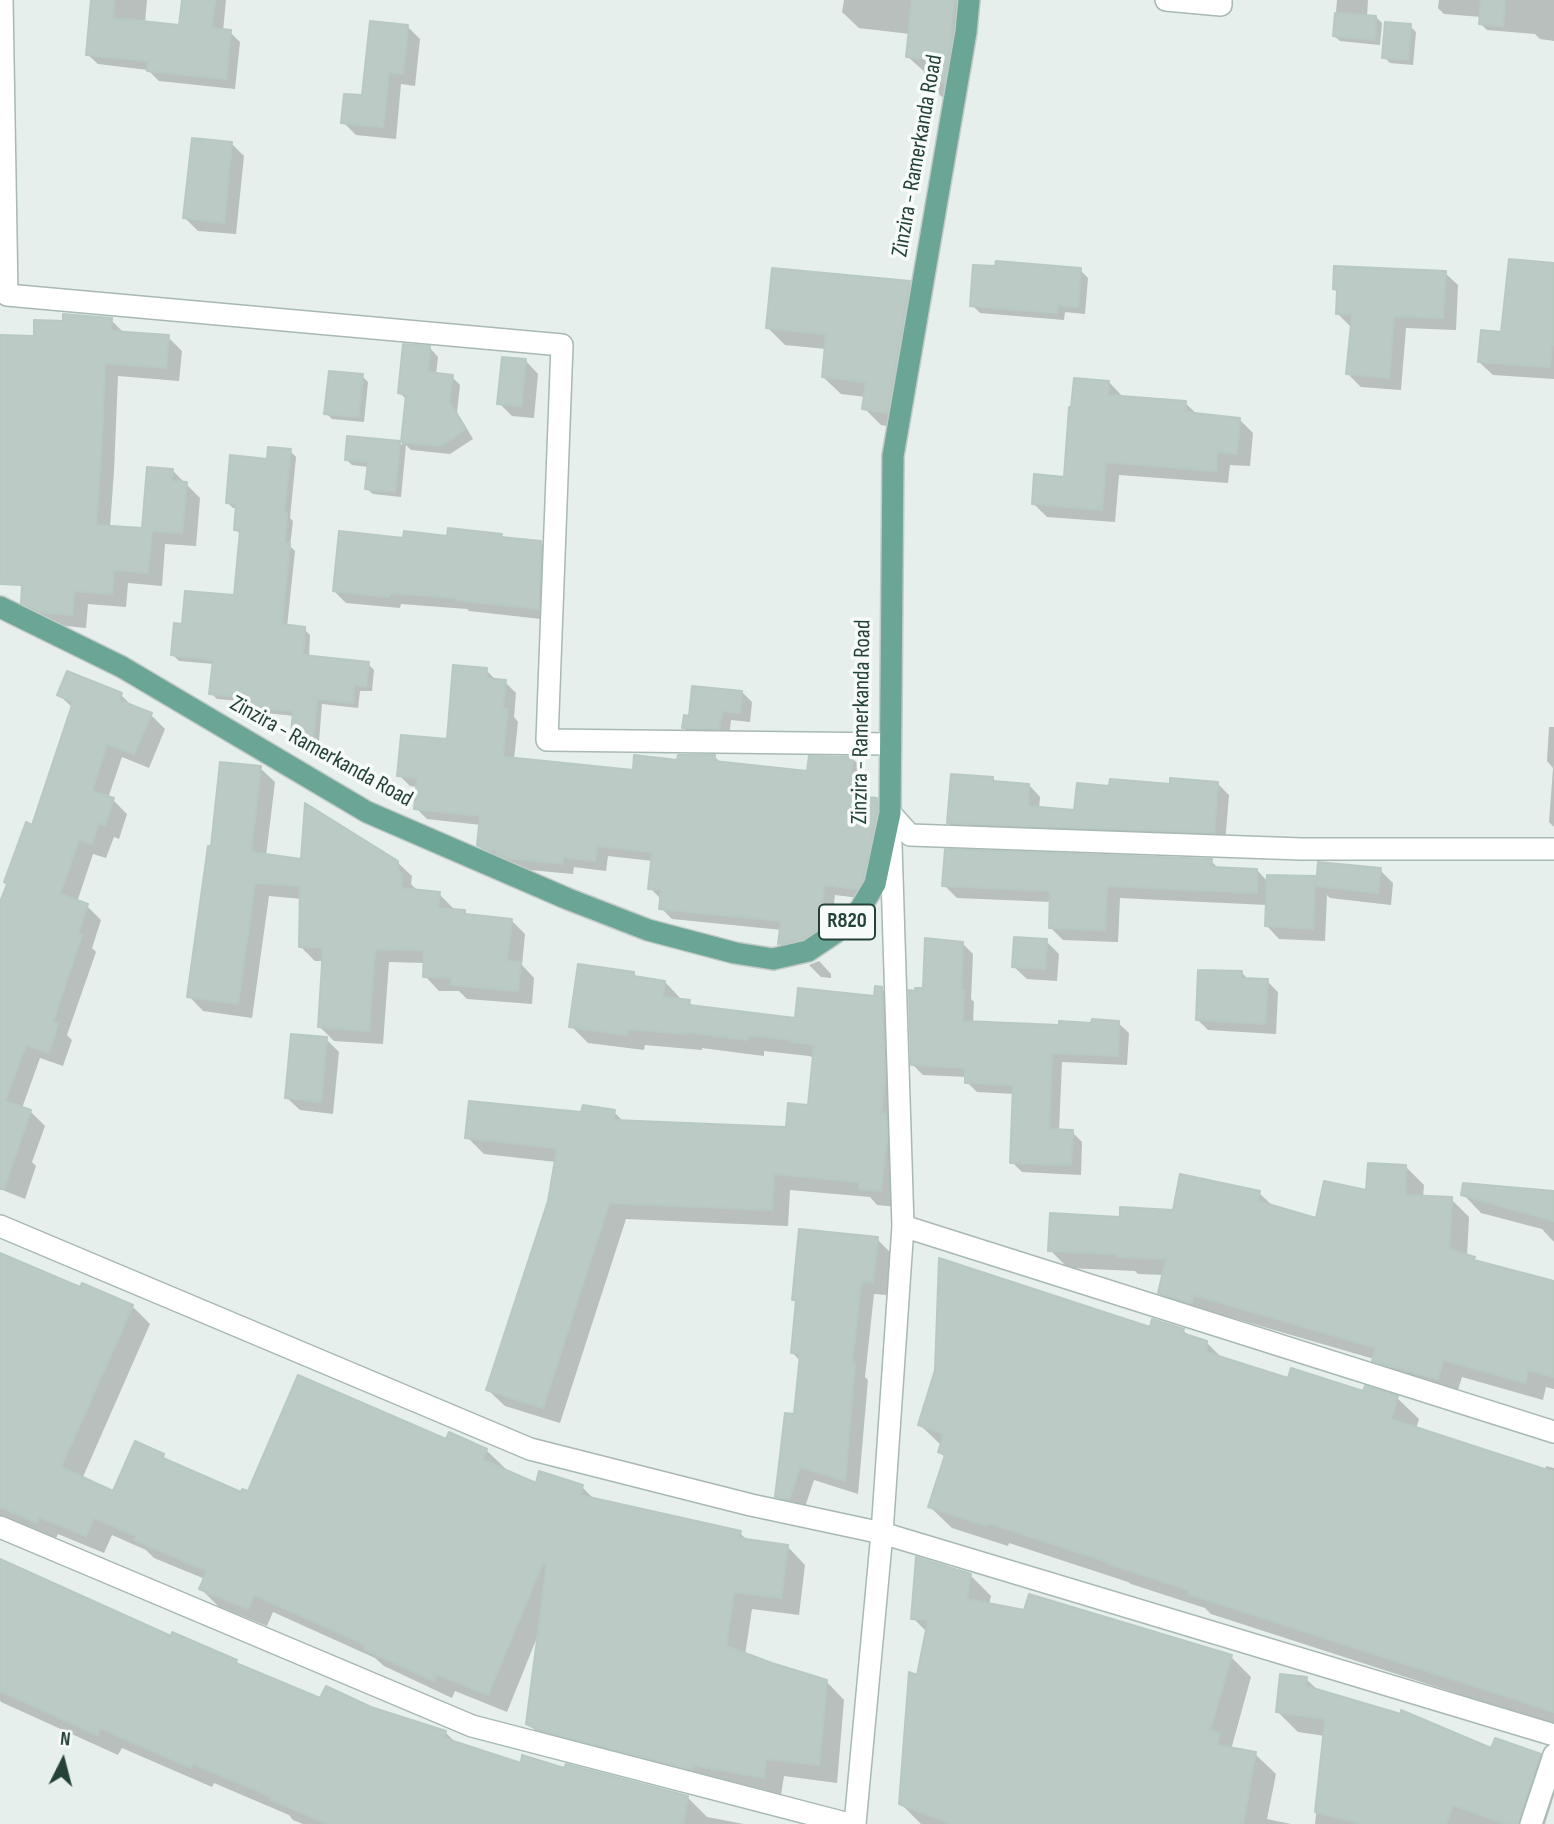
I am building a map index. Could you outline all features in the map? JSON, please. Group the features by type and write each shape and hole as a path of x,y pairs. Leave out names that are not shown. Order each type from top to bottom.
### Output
{"main road":[{"name":"Zinzira - Ramerkanda Road","path":"0,607 122,667 367,812 591,908 648,930 735,953 773,959 808,951 835,933 859,911 875,884 890,813 893,456 966,32 969,0"}],"street":[{"path":"2,0 7,295 562,345 547,740 890,744"},
{"path":"1166,0 1221,5 1221,0"},
{"path":"890,813 910,835 1301,849 1554,849"},
{"path":"855,1824 882,1533 903,1226 890,813"},
{"path":"0,1226 530,1449 751,1505 882,1533 1554,1735"},
{"path":"903,1226 1554,1432"},
{"path":"0,1527 471,1726 849,1824"},
{"path":"1531,1824 1554,1755"}],"building":[{"path":"91,0 114,0 113,18 179,25 182,0 215,0 212,28 231,30 226,79 147,71 148,61 86,55"},
{"path":"912,0 954,0 944,83 924,81 926,59 906,57"},
{"path":"1481,0 1505,0 1503,27 1479,24"},
{"path":"1335,13 1376,16 1375,40 1333,36"},
{"path":"370,21 408,25 403,74 389,72 383,127 341,123 344,94 362,95"},
{"path":"1385,22 1411,24 1408,60 1382,58"},
{"path":"192,138 232,142 224,223 183,218"},
{"path":"1509,259 1554,263 1554,345 1550,367 1478,362 1481,330 1501,332"},
{"path":"996,261 1081,268 1078,307 1058,305 1057,313 970,306 973,265 995,266"},
{"path":"1334,266 1446,271 1443,318 1394,316 1389,378 1346,374 1352,314 1336,314"},
{"path":"772,268 910,281 887,413 862,409 866,382 822,377 826,334 766,328"},
{"path":"63,314 112,318 111,331 169,335 166,368 105,363 96,525 142,528 147,467 173,469 172,481 187,482 182,533 152,531 148,573 114,570 112,594 74,591 72,615 39,612 21,603 22,585 0,584 0,335 34,336 34,320 63,321"},
{"path":"403,344 430,346 428,372 453,375 449,402 466,429 441,446 401,442 406,395 398,393"},
{"path":"502,357 526,359 521,406 497,404"},
{"path":"329,371 363,374 358,417 324,414"},
{"path":"1074,378 1109,381 1108,395 1186,401 1185,412 1240,418 1237,454 1217,452 1216,471 1106,462 1102,510 1032,504 1034,474 1064,477"},
{"path":"347,436 400,441 395,492 365,489 368,462 345,460"},
{"path":"268,447 291,449 284,513 287,513 285,543 290,543 282,624 305,627 303,655 369,662 366,686 354,685 353,703 317,699 314,736 291,734 293,711 248,707 249,698 209,694 213,660 171,655 174,623 182,624 185,591 234,595 240,531 234,530 236,504 226,503 230,455 267,459"},
{"path":"448,528 541,541 539,609 456,598 390,593 389,597 333,591 339,531 403,538 404,531 447,536"},
{"path":"453,665 487,668 486,678 506,680 503,708 508,709 503,755 506,757 633,770 634,755 677,760 678,755 715,755 714,761 807,771 809,756 853,757 849,795 877,798 877,812 863,879 857,889 824,885 820,927 803,939 778,944 781,921 659,909 661,890 648,889 652,852 597,846 595,861 563,857 563,864 507,858 497,854 497,851 477,845 480,816 414,809 417,778 397,776 401,735 447,739"},
{"path":"67,671 122,693 119,700 152,713 134,754 107,744 92,791 114,798 105,825 99,823 92,844 79,840 60,894 88,904 78,934 82,935 53,1022 58,1024 49,1053 26,1045 5,1101 31,1110 4,1189 0,1189 0,902 7,884 4,882 26,822 32,825 73,702 57,695"},
{"path":"692,686 742,691 740,713 722,711 719,729 682,728 684,715 689,716"},
{"path":"220,762 261,766 251,852 301,859 305,803 398,861 398,872 402,873 401,888 440,892 438,908 512,919 507,961 521,962 518,991 451,985 451,978 423,977 424,950 375,949 369,1031 318,1027 323,948 299,947 300,886 255,883 238,1004 187,997 208,846 211,846"},
{"path":"951,774 993,777 993,781 1029,784 1028,806 1074,810 1077,783 1109,786 1110,779 1170,784 1170,778 1218,782 1214,833 947,823"},
{"path":"945,849 1212,859 1211,867 1257,869 1257,893 1107,886 1105,930 1049,928 1050,891 942,886"},
{"path":"1318,862 1381,868 1378,893 1316,886"},
{"path":"1267,875 1315,876 1313,929 1265,926"},
{"path":"1014,937 1047,939 1045,969 1012,967"},
{"path":"925,938 963,942 963,1021 1059,1025 1059,1021 1119,1021 1118,1056 1052,1053 1049,1129 1073,1130 1071,1165 1010,1163 1013,1085 965,1083 965,1068 911,1065 909,990 923,988"},
{"path":"578,964 634,972 634,976 665,981 663,997 690,1000 689,1005 795,1018 798,988 874,996 875,986 882,987 885,1078 881,1113 886,1114 887,1137 881,1191 859,1189 859,1182 774,1174 772,1210 609,1203 543,1408 486,1390 548,1201 557,1148 465,1138 469,1101 581,1112 583,1105 615,1110 613,1120 786,1127 788,1103 808,1105 814,1045 748,1035 747,1040 686,1032 628,1029 627,1035 569,1027"},
{"path":"1198,970 1242,971 1242,978 1268,979 1265,1024 1196,1020"},
{"path":"291,1034 327,1037 321,1102 285,1098"},
{"path":"1368,1163 1406,1165 1405,1195 1452,1197 1449,1249 1475,1257 1474,1260 1554,1281 1554,1377 1528,1370 1525,1383 1443,1360 1438,1379 1372,1361 1376,1348 1194,1295 1191,1304 1158,1293 1166,1259 1048,1251 1050,1213 1120,1217 1120,1207 1173,1210 1180,1174 1260,1191 1258,1201 1316,1218 1324,1181 1366,1190"},
{"path":"1463,1183 1554,1191 1554,1221 1461,1195"},
{"path":"799,1229 878,1237 873,1282 861,1281 852,1364 855,1364 845,1481 800,1467 789,1500 775,1497 785,1413 794,1414 800,1354 791,1353 796,1300 792,1300"},
{"path":"0,1253 80,1287 82,1283 133,1305 61,1467 113,1491 135,1441 164,1454 163,1458 241,1492 242,1489 248,1491 298,1375 446,1439 449,1432 487,1449 483,1460 536,1483 539,1471 583,1485 580,1495 741,1531 739,1538 788,1545 781,1598 734,1592 726,1646 827,1680 819,1765 766,1759 764,1778 693,1765 692,1770 539,1730 526,1724 547,1563 543,1562 488,1695 437,1674 434,1681 364,1649 366,1645 254,1595 248,1609 199,1589 207,1571 134,1540 136,1536 94,1518 86,1536 39,1517 37,1523 0,1507"},
{"path":"939,1258 1150,1327 1152,1319 1184,1329 1182,1333 1207,1341 1206,1352 1288,1378 1291,1368 1363,1391 1365,1386 1398,1396 1391,1419 1554,1472 1554,1712 1188,1594 1189,1590 1108,1562 988,1523 987,1526 928,1507 945,1455 938,1452 944,1434 918,1425 935,1370"},
{"path":"916,1557 971,1574 967,1599 1024,1610 1029,1594 1232,1655 1210,1730 1220,1733 1217,1745 1256,1752 1243,1824 951,1824 899,1804 909,1672 917,1675 928,1620 911,1619"},
{"path":"0,1559 171,1636 172,1632 237,1660 236,1663 320,1698 326,1686 371,1707 446,1731 444,1738 521,1763 522,1755 564,1768 566,1764 688,1796 683,1824 327,1824 270,1799 272,1797 193,1764 191,1768 100,1728 97,1735 0,1691"},
{"path":"1280,1674 1307,1677 1306,1686 1401,1714 1401,1710 1491,1748 1495,1738 1541,1754 1518,1824 1506,1824 1453,1805 1446,1824 1362,1824 1315,1812 1325,1719 1276,1712"}]}
